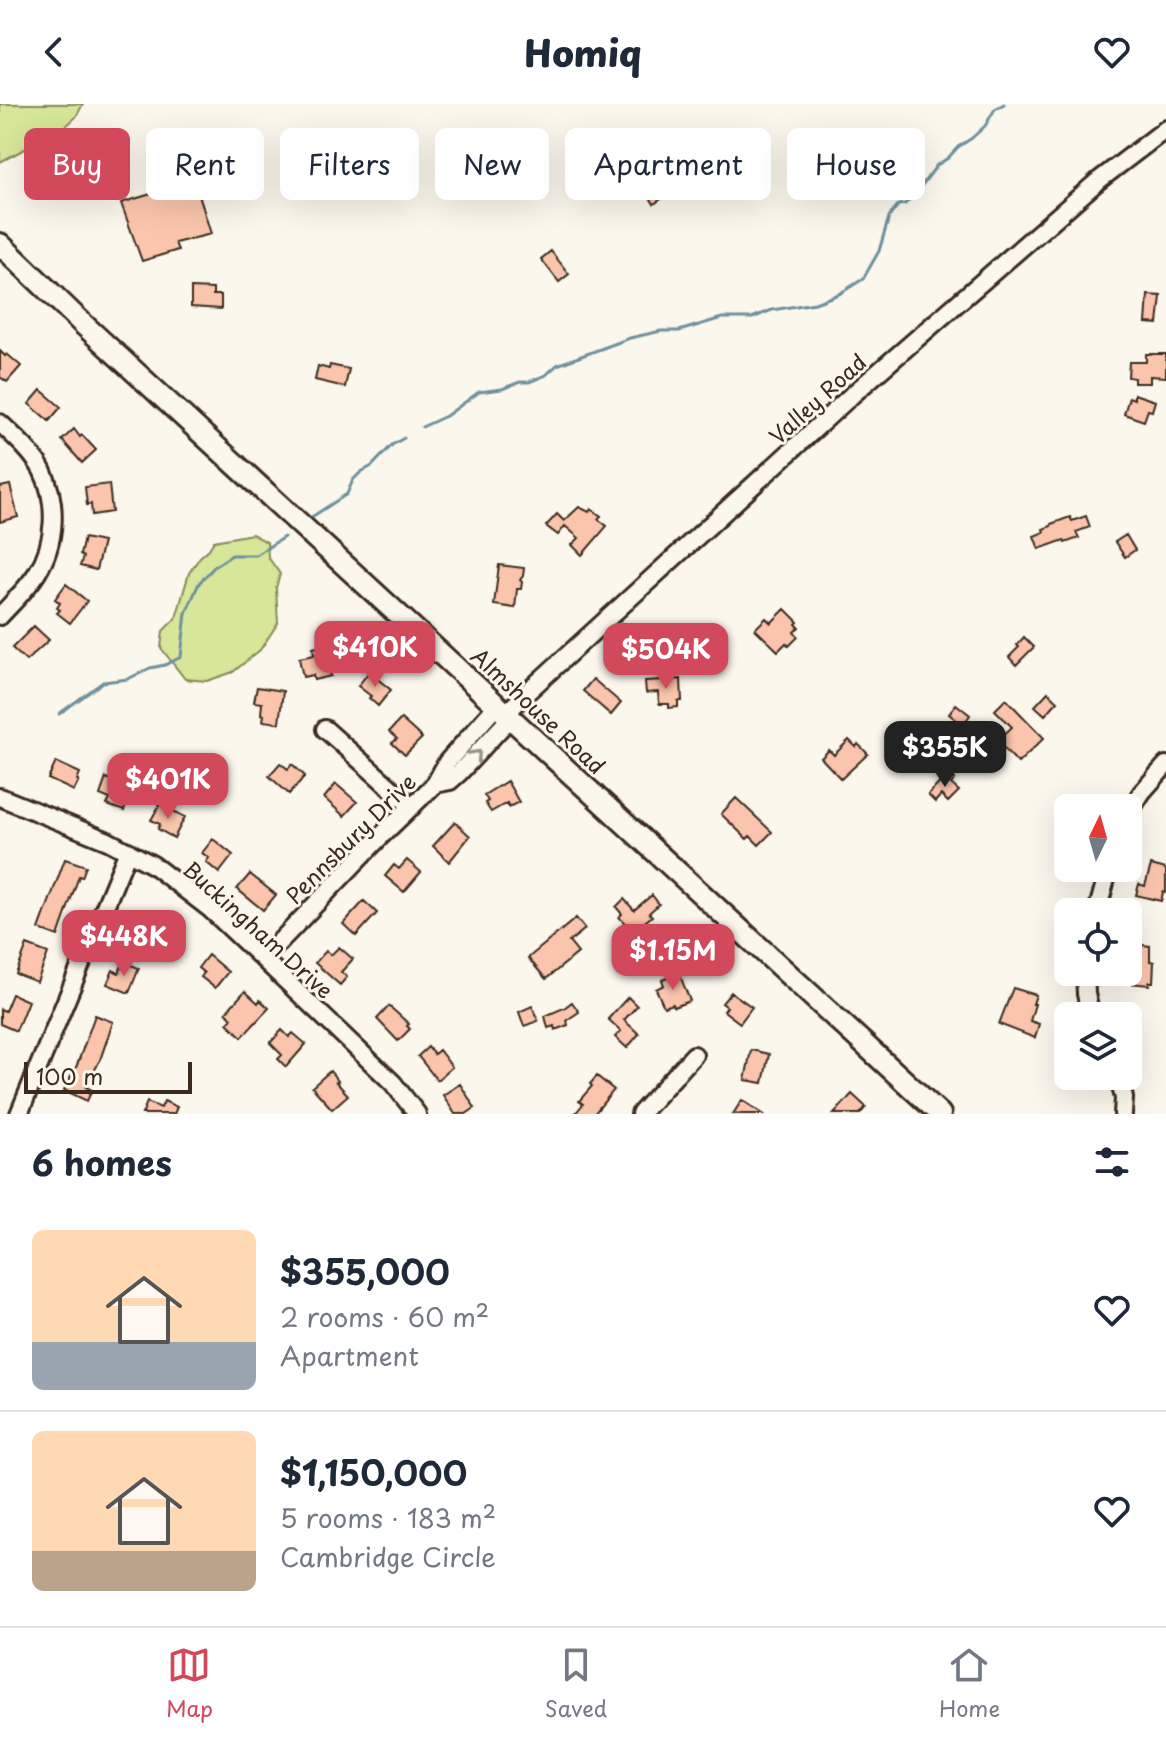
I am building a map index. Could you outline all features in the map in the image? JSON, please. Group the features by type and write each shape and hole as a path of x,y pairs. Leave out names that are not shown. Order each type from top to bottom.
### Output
{"main road":[{"name":"Almshouse Road","path":"0,244 940,1114"}],"street":[{"name":"Valley Road","path":"505,712 852,395 1098,181 1166,129"},
{"path":"0,423 28,450 41,469 53,514 49,543 38,571 0,616"},
{"name":"Pennsbury Drive","path":"263,959 435,784 450,781 459,773 505,712"},
{"path":"325,729 412,807"},
{"path":"1141,794 1166,765"},
{"name":"Buckingham Drive","path":"0,797 128,851 153,865 210,909 393,1083 417,1114"},
{"path":"24,1113 128,851"},
{"path":"640,1114 694,1055"},
{"path":"1122,1090 1123,1114"}],"green space":[{"path":"0,104 83,104 76,117 64,128 24,128 24,149 0,162"},
{"path":"252,534 267,542 268,557 280,574 276,588 278,623 260,650 233,672 207,681 185,679 161,648 163,631 176,618 189,573 214,541"}],"building":[{"path":"146,196 146,200 201,200 211,234 175,243 178,250 142,261 121,203"},
{"path":"551,251 569,274 559,282 541,259"},
{"path":"191,288 213,289 213,295 221,295 221,309 191,307"},
{"path":"1148,295 1161,296 1158,324 1146,323"},
{"path":"0,351 21,366 7,382 0,377"},
{"path":"1146,354 1166,354 1166,377 1150,376 1150,383 1134,383 1134,378 1128,377 1129,362 1146,362"},
{"path":"330,365 349,369 345,387 315,380 318,366 329,369"},
{"path":"41,390 61,407 49,421 29,404"},
{"path":"1134,394 1155,401 1144,421 1124,414 1129,397 1134,399"},
{"path":"74,429 96,450 82,463 62,440"},
{"path":"109,484 112,512 92,515 91,504 87,505 85,487"},
{"path":"10,485 18,517 0,522 0,487"},
{"path":"579,507 589,512 591,509 601,516 598,519 607,526 582,555 572,545 579,538 565,526 558,535 546,526 557,514 564,521"},
{"path":"1086,516 1090,527 1076,532 1079,538 1039,549 1034,536 1044,532 1043,529 1070,517 1072,521"},
{"path":"1126,535 1135,550 1125,557 1115,542"},
{"path":"84,538 103,542 96,570 80,566"},
{"path":"499,565 524,568 515,608 494,605"},
{"path":"66,584 87,601 70,623 57,613 60,603 55,599"},
{"path":"785,609 798,622 799,627 794,632 798,637 778,651 755,629 766,618 771,623"},
{"path":"34,626 49,640 26,661 12,648"},
{"path":"1024,637 1034,647 1016,665 1009,657"},
{"path":"325,645 331,676 314,680 313,675 303,677 299,658 314,655 313,648"},
{"path":"369,672 391,690 378,706 358,686"},
{"path":"593,679 621,703 611,715 583,691"},
{"path":"681,679 682,701 678,701 678,707 659,704 658,692 646,693 645,681"},
{"path":"257,687 283,691 279,723 263,721 262,703 254,702"},
{"path":"1048,692 1058,701 1045,715 1035,706"},
{"path":"1006,699 1044,738 1018,763 997,741 1012,727 995,710"},
{"path":"956,704 970,715 963,725 949,714"},
{"path":"401,719 422,738 405,755 392,743 397,739 389,732"},
{"path":"849,740 868,754 841,779 821,758 829,750 834,755"},
{"path":"56,762 80,773 74,791 48,779"},
{"path":"280,763 288,769 292,764 305,776 289,794 269,776"},
{"path":"949,773 955,779 951,784 959,791 948,802 941,795 935,802 928,795"},
{"path":"106,778 132,788 124,811 107,805 110,799 100,795"},
{"path":"507,781 519,802 509,807 507,803 491,812 484,795"},
{"path":"336,784 357,802 344,816 324,798"},
{"path":"736,798 772,832 759,845 750,836 747,839 721,814"},
{"path":"160,804 185,817 174,838 158,829 160,824 151,820"},
{"path":"455,822 470,836 449,862 433,846"},
{"path":"213,839 233,855 219,873 206,862 209,858 202,853"},
{"path":"65,859 86,866 82,877 79,876 58,936 39,929"},
{"path":"407,860 421,872 404,892 385,876 394,865 399,869"},
{"path":"1151,865 1166,869 1166,893 1163,892 1161,901 1136,895 1139,884 1145,886"},
{"path":"250,874 276,895 263,910 237,889"},
{"path":"652,895 659,904 649,913 652,916 633,932 619,917 622,914 616,907 624,899 634,910"},
{"path":"364,901 377,913 356,936 343,924"},
{"path":"137,912 169,917 166,933 160,932 159,935 134,931"},
{"path":"576,918 585,929 569,942 578,953 546,979 528,958"},
{"path":"27,945 48,953 37,982 16,974"},
{"path":"1142,945 1150,946 1150,961 1154,962 1153,982 1142,984"},
{"path":"339,947 353,959 341,972 347,977 340,985 315,963 326,951 331,955"},
{"path":"208,955 228,972 215,988 201,977 204,973 198,968"},
{"path":"123,962 139,968 129,993 107,984 113,970 119,973"},
{"path":"679,973 690,1001 664,1007 656,989 664,985 662,980"},
{"path":"1013,988 1036,995 1030,1021 1039,1024 1035,1038 999,1024"},
{"path":"245,991 269,1008 242,1037 227,1023 232,1018 226,1012"},
{"path":"731,992 752,1007 740,1023 724,1011 727,1007 722,1003"},
{"path":"12,994 28,1001 16,1031 0,1024 0,1009 5,1011"},
{"path":"628,997 637,1006 624,1020 639,1034 627,1048 615,1037 621,1031 608,1019"},
{"path":"572,1002 579,1012 567,1020 568,1025 555,1030 554,1026 548,1028 545,1016"},
{"path":"389,1006 409,1024 410,1029 398,1041 377,1019"},
{"path":"532,1006 538,1021 524,1026 519,1012"},
{"path":"95,1015 113,1022 100,1060 86,1087 92,1090 87,1101 64,1090 77,1065"},
{"path":"282,1030 289,1037 293,1033 306,1044 286,1067 278,1059 282,1055 270,1043"},
{"path":"428,1047 434,1054 439,1050 452,1067 437,1080 418,1056"},
{"path":"751,1050 769,1054 763,1083 745,1080"},
{"path":"330,1071 348,1095 332,1109 312,1087"},
{"path":"597,1076 614,1090 594,1114 575,1114 583,1104 579,1101"},
{"path":"460,1084 475,1108 466,1114 455,1114 443,1095"},
{"path":"852,1094 866,1107 860,1114 834,1114"},
{"path":"742,1100 763,1114 733,1114"},
{"path":"164,1101 177,1107 174,1114 142,1114 147,1102 161,1108"}],"waterway":[{"path":"422,427 446,416 479,392 529,382 546,375 557,365 630,338 661,331 679,331 722,318 752,318 839,294 863,279 879,251 889,217 898,205 905,204 937,165 972,138 985,126 995,109 1004,104"},
{"path":"310,518 347,494 353,480 361,472 404,438"},
{"path":"59,714 103,682 128,679 181,657 186,613 199,583 215,566 232,555 256,555 284,537"}]}
